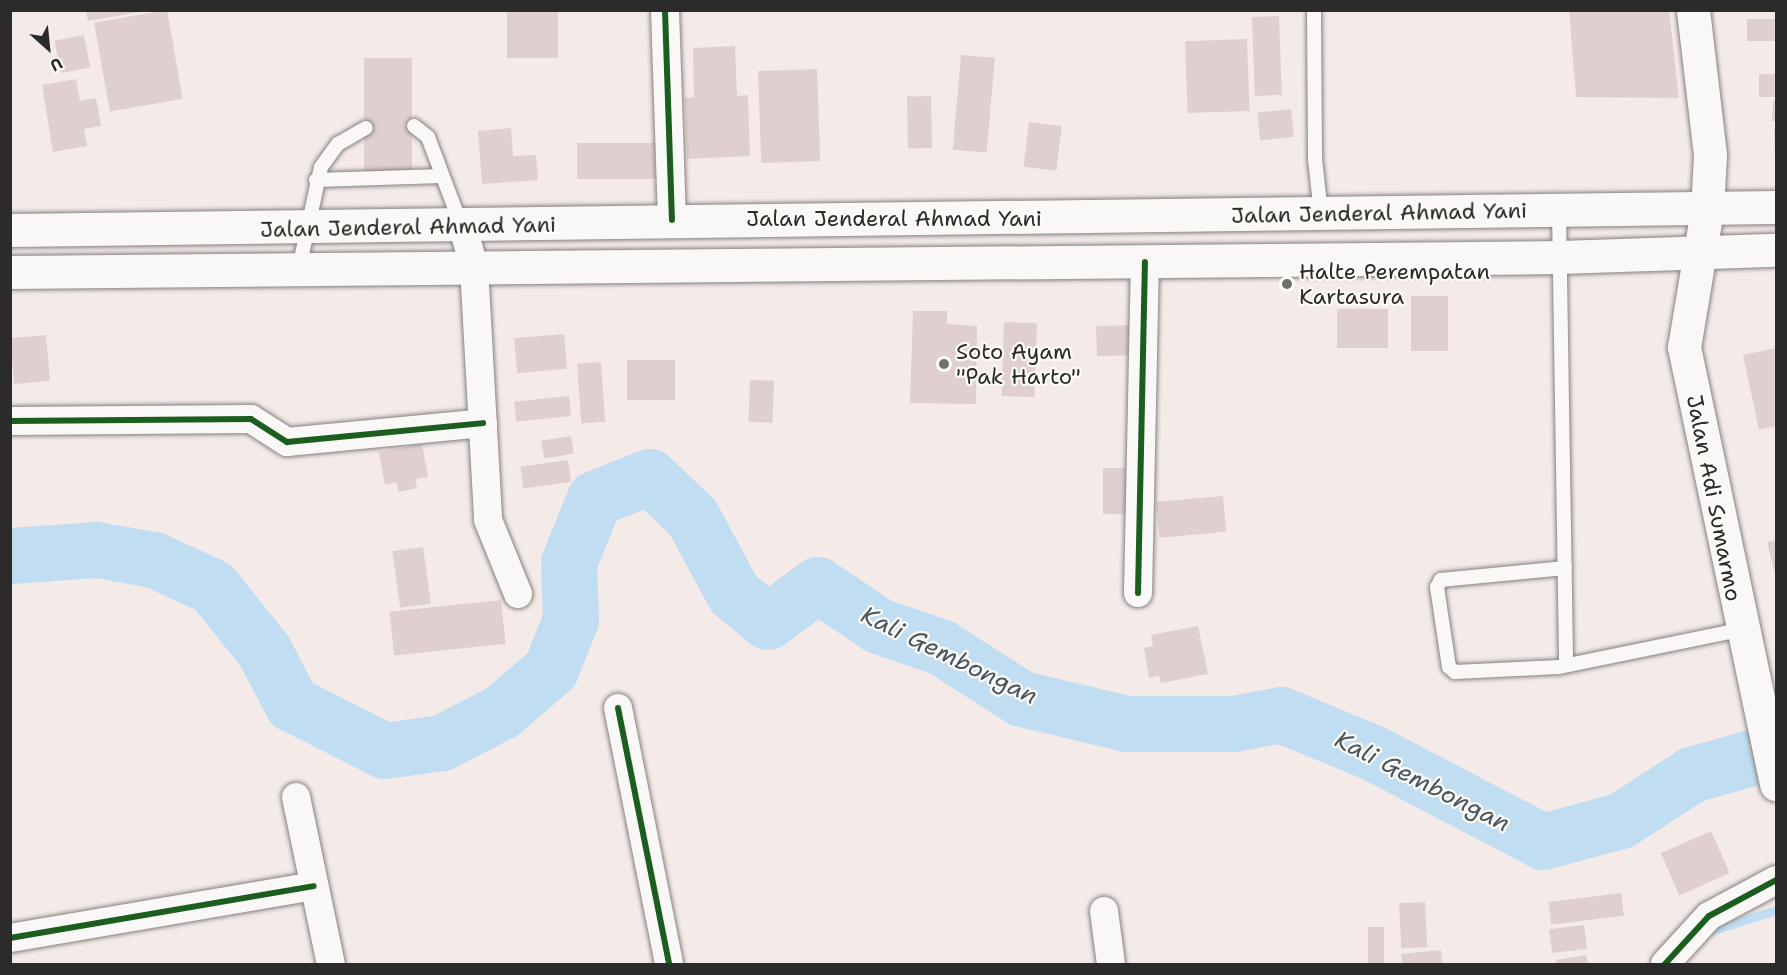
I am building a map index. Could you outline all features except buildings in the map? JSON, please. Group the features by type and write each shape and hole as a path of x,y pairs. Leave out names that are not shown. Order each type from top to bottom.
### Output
{"main road":[{"name":"Jalan Adi Sumarmo","path":"1693,10 1710,155 1707,210 1684,347 1740,630 1776,784"},
{"name":"Jalan Jenderal Ahmad Yani","path":"10,230 303,230 672,220 1707,210 1776,207"},
{"path":"1019,218 1020,261"},
{"name":"Jalan Jenderal Ahmad Yani","path":"10,272 1560,257 1776,250"}],"street":[{"path":"665,10 672,220"},
{"path":"463,227 474,267 488,520 518,594"},
{"path":"1138,593 1144,262"},
{"path":"10,421 251,419 287,442 483,423"},
{"path":"618,708 669,964"},
{"path":"296,797 331,964"},
{"path":"1665,964 1709,916 1776,880"},
{"path":"10,938 314,886"},
{"path":"1104,911 1112,964"}],"lane":[{"path":"1314,11 1315,159 1321,213"},
{"path":"414,126 428,137 463,227"},
{"path":"299,268 303,230 316,180 338,144 366,128"},
{"path":"316,180 442,176"},
{"path":"1559,211 1566,662"},
{"path":"1565,568 1448,577 1437,587 1445,658 1455,672 1566,662 1740,630"}],"waterway":[{"name":"Kali Gembongan","path":"10,556 97,550 154,560 213,587 265,652 292,704 385,751 442,743 502,712 551,670 571,620 569,563 595,499 650,477 693,518 734,594 768,622 818,585 879,626 942,648 1022,699 1127,724 1234,724 1281,715 1373,753 1543,842 1621,821 1692,775 1776,751"},
{"path":"1707,932 1776,910"}],"cycle path":[{"path":"665,10 672,220"},
{"path":"1138,593 1145,262"},
{"path":"10,421 251,419 287,442 483,423"},
{"path":"618,708 669,964"},
{"path":"1665,964 1709,916 1776,880"},
{"path":"10,938 314,886"}],"place":[{"name":"Halte Perempatan Kartasura","path":"1287,284"},
{"name":"Soto Ayam \"Pak Harto\"","path":"944,364"}]}
